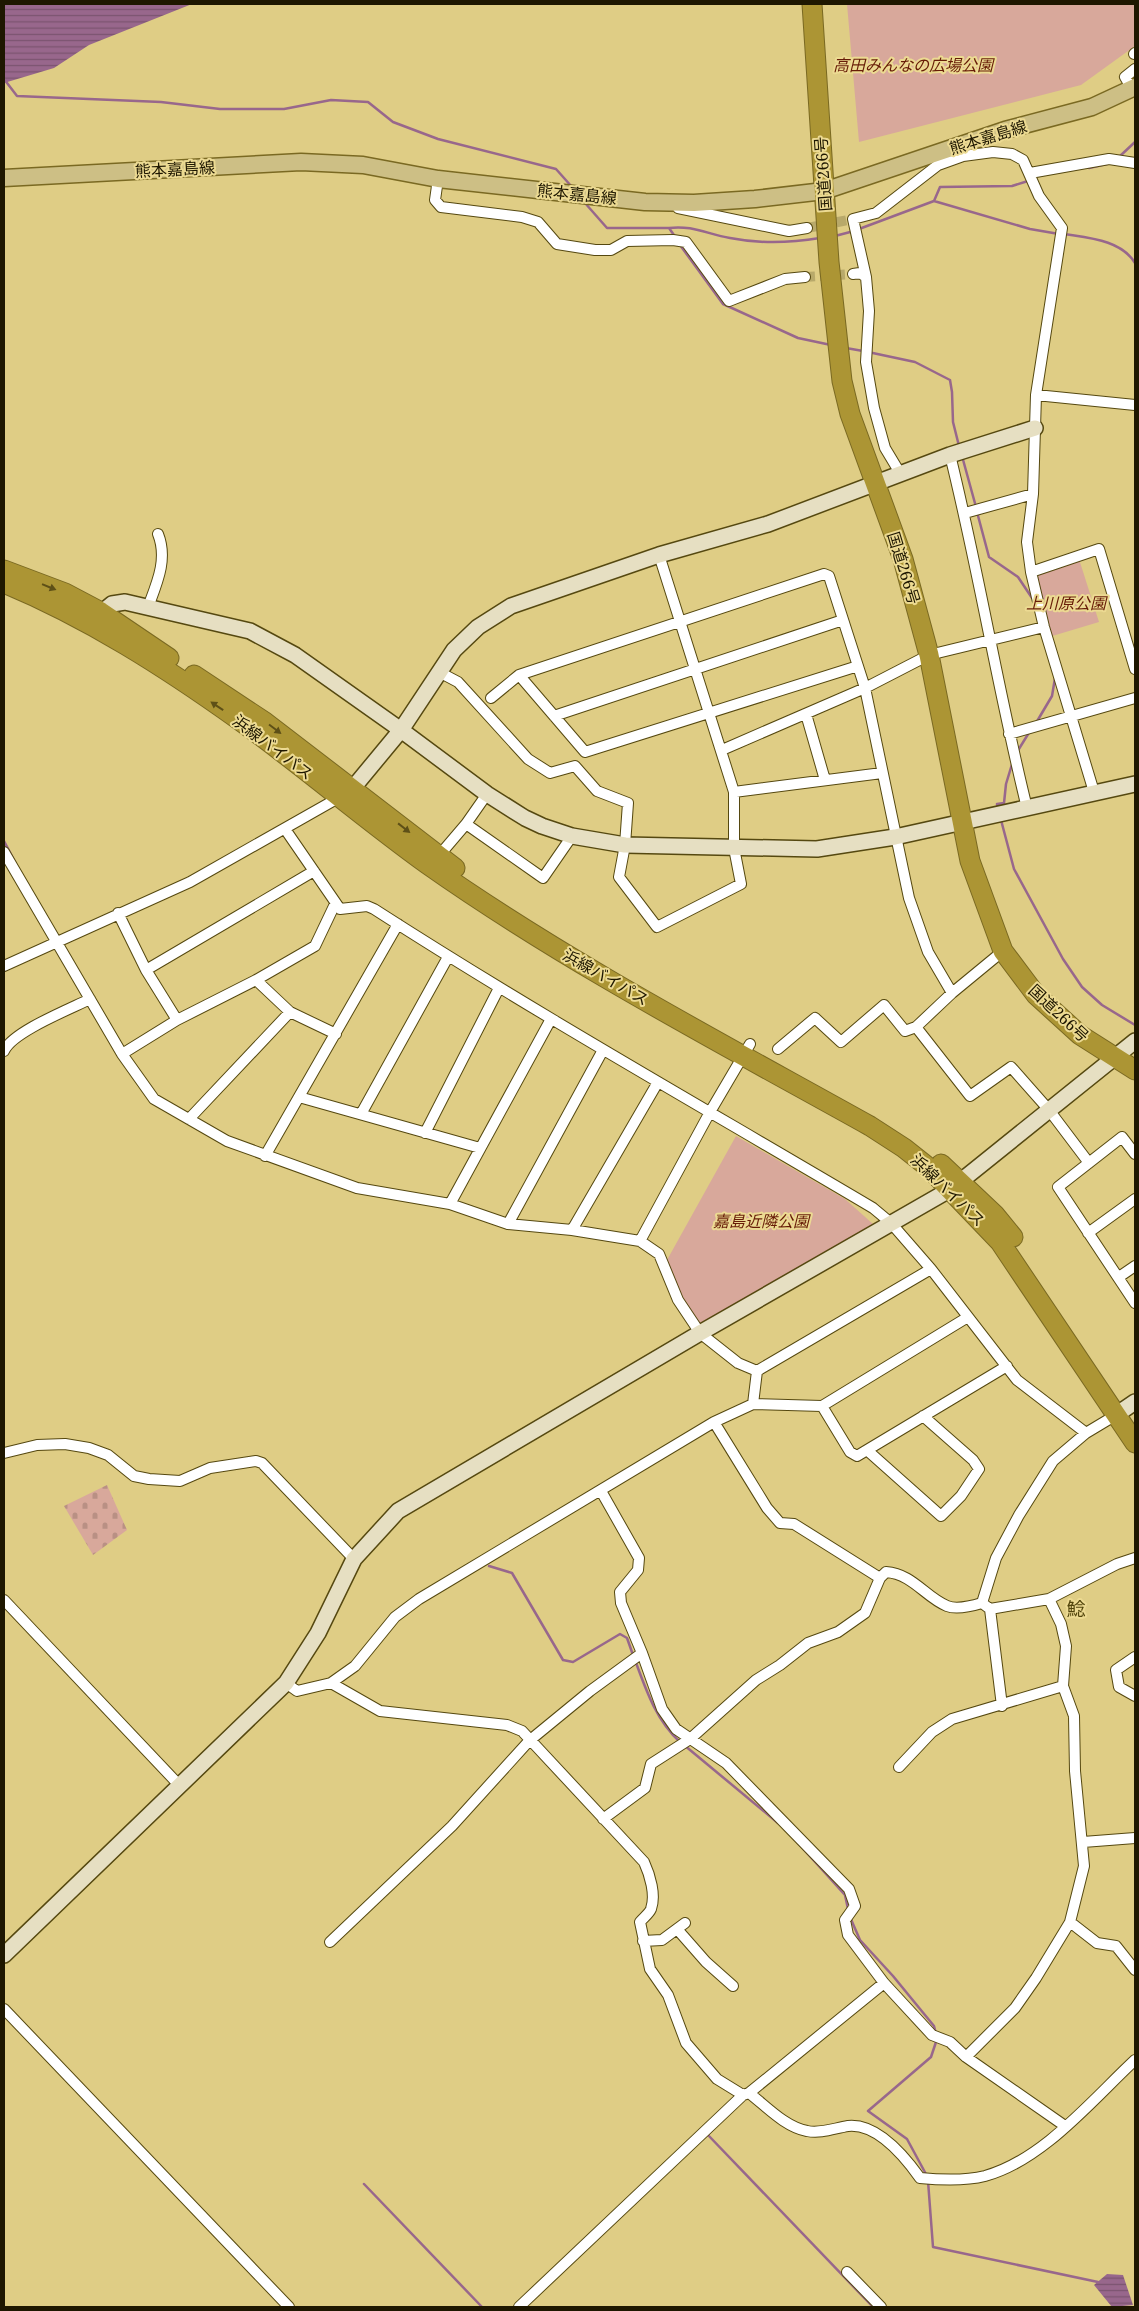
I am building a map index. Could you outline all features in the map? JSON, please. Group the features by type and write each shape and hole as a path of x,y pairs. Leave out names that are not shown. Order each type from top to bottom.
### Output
{"highway":[{"name":"国道266号","path":"812,4 824,191 842,382 850,414 903,559 929,654 970,861 1003,951 1036,995 1080,1035 1135,1070"},
{"name":"浜線バイパス","path":"4,570 65,593 95,618 265,722 346,793 433,860 747,1049 868,1110 912,1140 956,1185 994,1215 1020,1246 1128,1411 1135,1443"},
{"name":"浜線バイパス","path":"4,583 63,609 95,618"}],"main road":[{"name":"熊本嘉島線","path":"4,178 301,162 363,165 438,179 645,202 754,199 824,191 1005,130 1092,107 1134,88"}],"street":[{"path":"1134,88 1125,77 1135,69"},
{"path":"900,473 885,448 872,399 866,362 869,311 866,277 853,219 876,213 938,165 963,156 993,152 1012,154 1023,160 1039,196 1062,228 1036,395 1033,494 1027,542 1030,572 1044,627 1094,792"},
{"path":"1030,173 1109,159 1135,163"},
{"path":"438,179 435,200 441,207 522,216 538,222 557,244 594,250 612,250 627,241 673,240 686,242 729,301 785,279 805,277"},
{"path":"645,202 789,231 807,228"},
{"path":"853,274 860,274 866,277"},
{"path":"1036,395 1135,405"},
{"path":"4,966 190,882 346,793 401,730 460,642 478,627 511,606 659,555 768,524 950,455 1035,428"},
{"path":"950,455 964,513 1009,734 1027,808"},
{"path":"964,513 1033,494"},
{"path":"148,607 160,572 163,555 158,534"},
{"path":"1030,572 1099,549 1135,668"},
{"path":"439,672 458,682 528,759 550,773 575,766 597,791 628,803 625,846 619,878 657,927 741,884 734,848 734,792 659,555"},
{"path":"491,698 519,675 681,623 824,574 829,576 866,688 909,898 928,952 952,993"},
{"path":"95,618 107,607 119,602 250,631 295,655 487,794 525,818 572,836 625,846 817,848 896,837 1135,784"},
{"path":"554,716 843,620"},
{"path":"722,750 866,688 929,654 1044,627"},
{"path":"519,675 585,752 858,666"},
{"path":"1009,734 1135,698"},
{"path":"806,714 825,780"},
{"path":"734,792 882,773"},
{"path":"433,860 466,824 487,794"},
{"path":"466,824 543,878 572,836"},
{"path":"285,829 340,909 345,910 367,906 499,988 873,1208 891,1223 931,1269 1017,1380 1086,1433"},
{"path":"4,852 122,1054 154,1099 227,1141 357,1188 450,1204 508,1224 572,1230 619,1240 640,1241 659,1254 678,1300 700,1333 738,1362 756,1371"},
{"path":"146,970 314,871"},
{"path":"122,1054 177,1020 256,980 315,946 335,904"},
{"path":"118,913 146,970 177,1020"},
{"path":"265,1156 398,924"},
{"path":"778,1049 815,1018 841,1042 884,1005 905,1031 916,1028 952,993 1003,951"},
{"path":"361,1114 448,957"},
{"path":"256,980 290,1012 336,1034"},
{"path":"425,1132 499,988"},
{"path":"4,1051 7,1043 48,1019 90,999"},
{"path":"189,1119 290,1012"},
{"path":"450,1204 551,1019"},
{"path":"916,1028 970,1096 1011,1067 1049,1110 1089,1163"},
{"path":"4,1954 286,1683 318,1633 354,1559 398,1512 700,1333 956,1185 1135,1041"},
{"path":"640,1241 710,1112 747,1049"},
{"path":"508,1224 603,1050"},
{"path":"572,1230 658,1082"},
{"path":"299,1097 480,1148"},
{"path":"1135,1154 1122,1137 1058,1187 1135,1303"},
{"path":"1088,1233 1135,1199"},
{"path":"1118,1277 1135,1266"},
{"path":"756,1371 931,1269"},
{"path":"286,1683 297,1691 331,1683 355,1666 395,1617 419,1599 714,1422 753,1404 822,1406 968,1317"},
{"path":"822,1406 850,1452 857,1456 1007,1366"},
{"path":"753,1404 756,1371"},
{"path":"1002,1706 986,1606 996,1558 1019,1515 1053,1461 1086,1433 1128,1411"},
{"path":"868,1451 941,1516 961,1496 979,1469 973,1460 923,1416"},
{"path":"714,1422 767,1508 780,1523 794,1524 880,1578"},
{"path":"4,1453 37,1445 65,1444 89,1448 108,1455 134,1476 180,1481 210,1468 256,1461 262,1463 354,1559"},
{"path":"601,1490 638,1558 638,1570 620,1592 621,1603 642,1653 662,1709 676,1729 726,1763 850,1889 855,1906 845,1920 848,1935 884,1984 932,2035 950,2042 966,2057 1065,2126"},
{"path":"603,1818 645,1788 651,1764 690,1739 756,1680 808,1644 838,1632 865,1613 880,1578 886,1572 898,1573 947,1606 969,1607 1049,1599 1117,1564 1135,1558"},
{"path":"966,2057 1015,2008 1036,1978 1070,1922 1084,1866 1075,1771 1074,1716 1063,1686 1066,1646 1061,1624 1049,1599"},
{"path":"4,1600 180,1786"},
{"path":"330,1942 452,1826 529,1741 590,1691 642,1653"},
{"path":"1135,1657 1116,1670 1118,1687 1135,1696"},
{"path":"331,1683 380,1712 507,1726 522,1731 529,1741 644,1862 650,1876 652,1901 650,1910 640,1922 643,1941 650,1969 668,1995 686,2043 717,2080 746,2094 788,2124 805,2131 816,2132 860,2126 898,2150 920,2178 932,2180 985,2176 1005,2168 1048,2143 1135,2060"},
{"path":"899,1767 932,1732 952,1719 1002,1706 1063,1686"},
{"path":"1082,1842 1135,1838"},
{"path":"1070,1922 1097,1943 1116,1946 1135,1970"},
{"path":"643,1941 662,1940 681,1926 706,1962 733,1986"},
{"path":"519,2307 746,2094 884,1984"},
{"path":"4,2010 289,2307"},
{"path":"847,2272 881,2307"}],"green space":[{"name":"高田みんなの広場公園","path":"847,4 1135,4 1135,46 1081,85 859,142"},
{"name":"上川原公園","path":"1079,559 1099,622 1049,637 1032,571"},
{"name":"嘉島近隣公園","path":"736,1136 845,1199 873,1224 831,1252 699,1325 682,1298 667,1260"},
{"path":"107,1485 127,1530 93,1555 64,1506"}],"shaded area":[{"path":"4,4 192,4 89,45 54,68 4,83"},
{"path":"1107,2274 1123,2275 1133,2305 1112,2307 1094,2285"}],"waterway":[{"path":"4,79 17,96 161,102 220,109 284,109 331,100 368,102 393,122 438,139 556,169 572,187"},
{"path":"1119,157 1135,142"},
{"path":"1089,168 1111,163"},
{"path":"934,201 940,187 1012,186 1028,181"},
{"path":"859,229 934,201 1030,229 1059,234"},
{"path":"585,203 607,228 669,228 676,238"},
{"path":"669,228 692,229 741,240 764,242 786,242 820,238"},
{"path":"835,236 854,231"},
{"path":"1064,234 1104,241 1122,249 1135,263"},
{"path":"680,245 723,304 798,338 831,345"},
{"path":"846,348 863,351"},
{"path":"868,352 915,362 950,380 953,422 959,446"},
{"path":"962,456 976,507"},
{"path":"977,512 989,557 1018,577 1032,598"},
{"path":"1036,723 1052,696 1055,678"},
{"path":"1017,752 1030,731"},
{"path":"998,810 997,804 1004,803 1006,784 1013,761"},
{"path":"1001,820 1014,869 1063,959 1082,987 1102,1005 1135,1025"},
{"path":"4,841 15,862"},
{"path":"489,1566 512,1573 563,1660 573,1662 620,1634 627,1638 633,1655"},
{"path":"635,1660 658,1714 680,1742"},
{"path":"684,1745 778,1823"},
{"path":"798,1843 845,1895 848,1909"},
{"path":"850,1917 860,1940 893,1976 934,2026 936,2034"},
{"path":"927,2176 907,2139 868,2111 931,2057 937,2039"},
{"path":"708,2135 873,2307"},
{"path":"928,2181 933,2247 1098,2282"},
{"path":"364,2184 482,2307"}],"tunnel":[{"path":"807,228 853,219"},
{"path":"805,277 853,274"}],"district":[{"name":"鯰","path":"1076,1609"}]}
